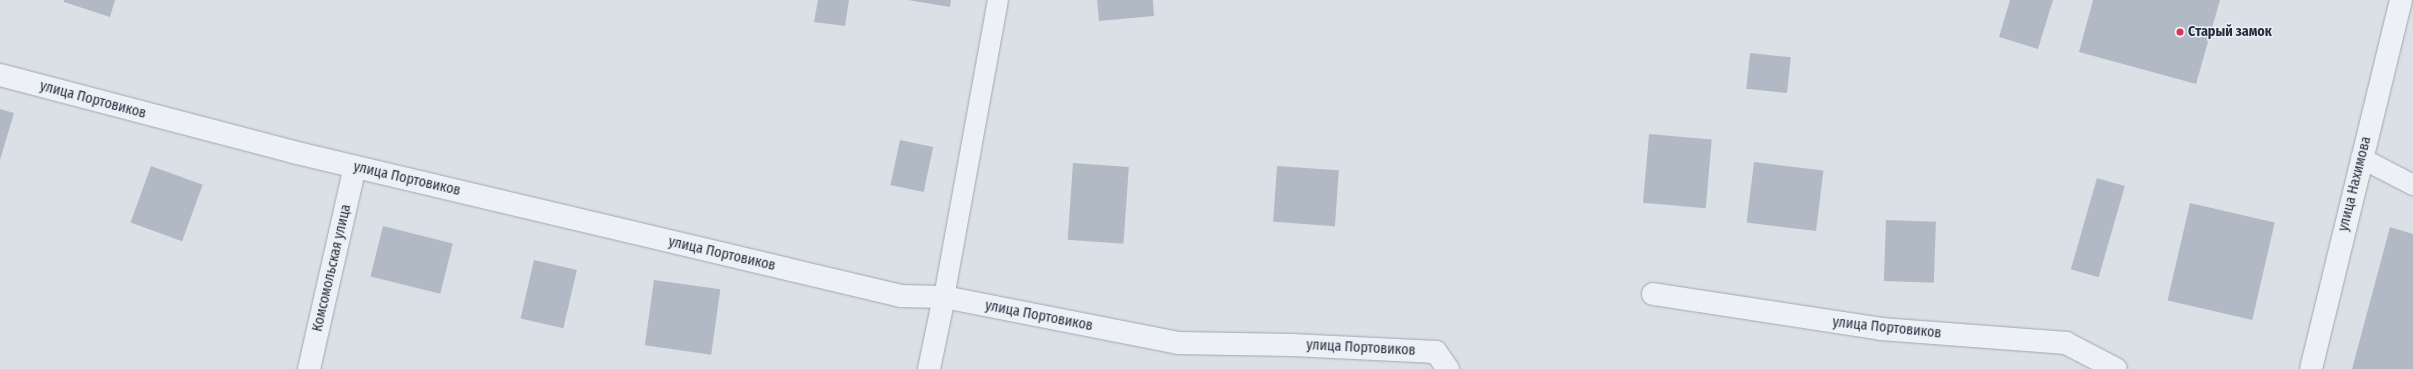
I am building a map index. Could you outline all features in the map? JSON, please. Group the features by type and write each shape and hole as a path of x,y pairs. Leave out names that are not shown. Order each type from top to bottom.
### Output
{"street":[{"name":"улица Нахимова","path":"2311,369 2361,158 2401,0"},
{"name":"улица Портовиков","path":"0,75 355,167 901,296 944,297 1179,343 1292,345 1436,352 1448,369"},
{"name":"Комсомольская улица","path":"309,369 355,167"},
{"name":"улица Портовиков","path":"1653,294 1880,329 2066,343 2116,369"},
{"path":"930,369 944,297"}],"lane":[{"path":"944,297 998,0"},
{"path":"2401,0 2409,0"},
{"path":"2361,158 2413,185"}],"building":[{"path":"64,0 115,0 110,17 64,2"},
{"path":"818,0 849,0 845,26 814,22"},
{"path":"908,0 951,0 950,7"},
{"path":"1097,0 1153,0 1154,16 1099,21"},
{"path":"2010,0 2053,0 2038,49 1999,37"},
{"path":"2093,0 2220,0 2196,84 2079,52"},
{"path":"1750,53 1791,57 1787,93 1746,89"},
{"path":"0,109 14,113 0,160"},
{"path":"1649,134 1712,139 1706,208 1643,203"},
{"path":"900,140 933,147 924,192 890,185"},
{"path":"1754,162 1823,171 1816,231 1747,223"},
{"path":"1073,163 1129,167 1123,244 1068,240"},
{"path":"151,166 203,185 182,241 130,222"},
{"path":"1277,166 1339,170 1335,226 1273,222"},
{"path":"2097,178 2125,186 2099,277 2071,269"},
{"path":"2190,203 2275,223 2252,320 2168,300"},
{"path":"1886,220 1936,222 1934,283 1884,281"},
{"path":"383,226 453,243 440,294 370,276"},
{"path":"2390,227 2413,234 2413,369 2352,369"},
{"path":"534,260 577,270 563,328 521,318"},
{"path":"654,280 720,289 711,355 645,345"}],"place":[{"name":"Cтарый замок","path":"2180,32"}]}
